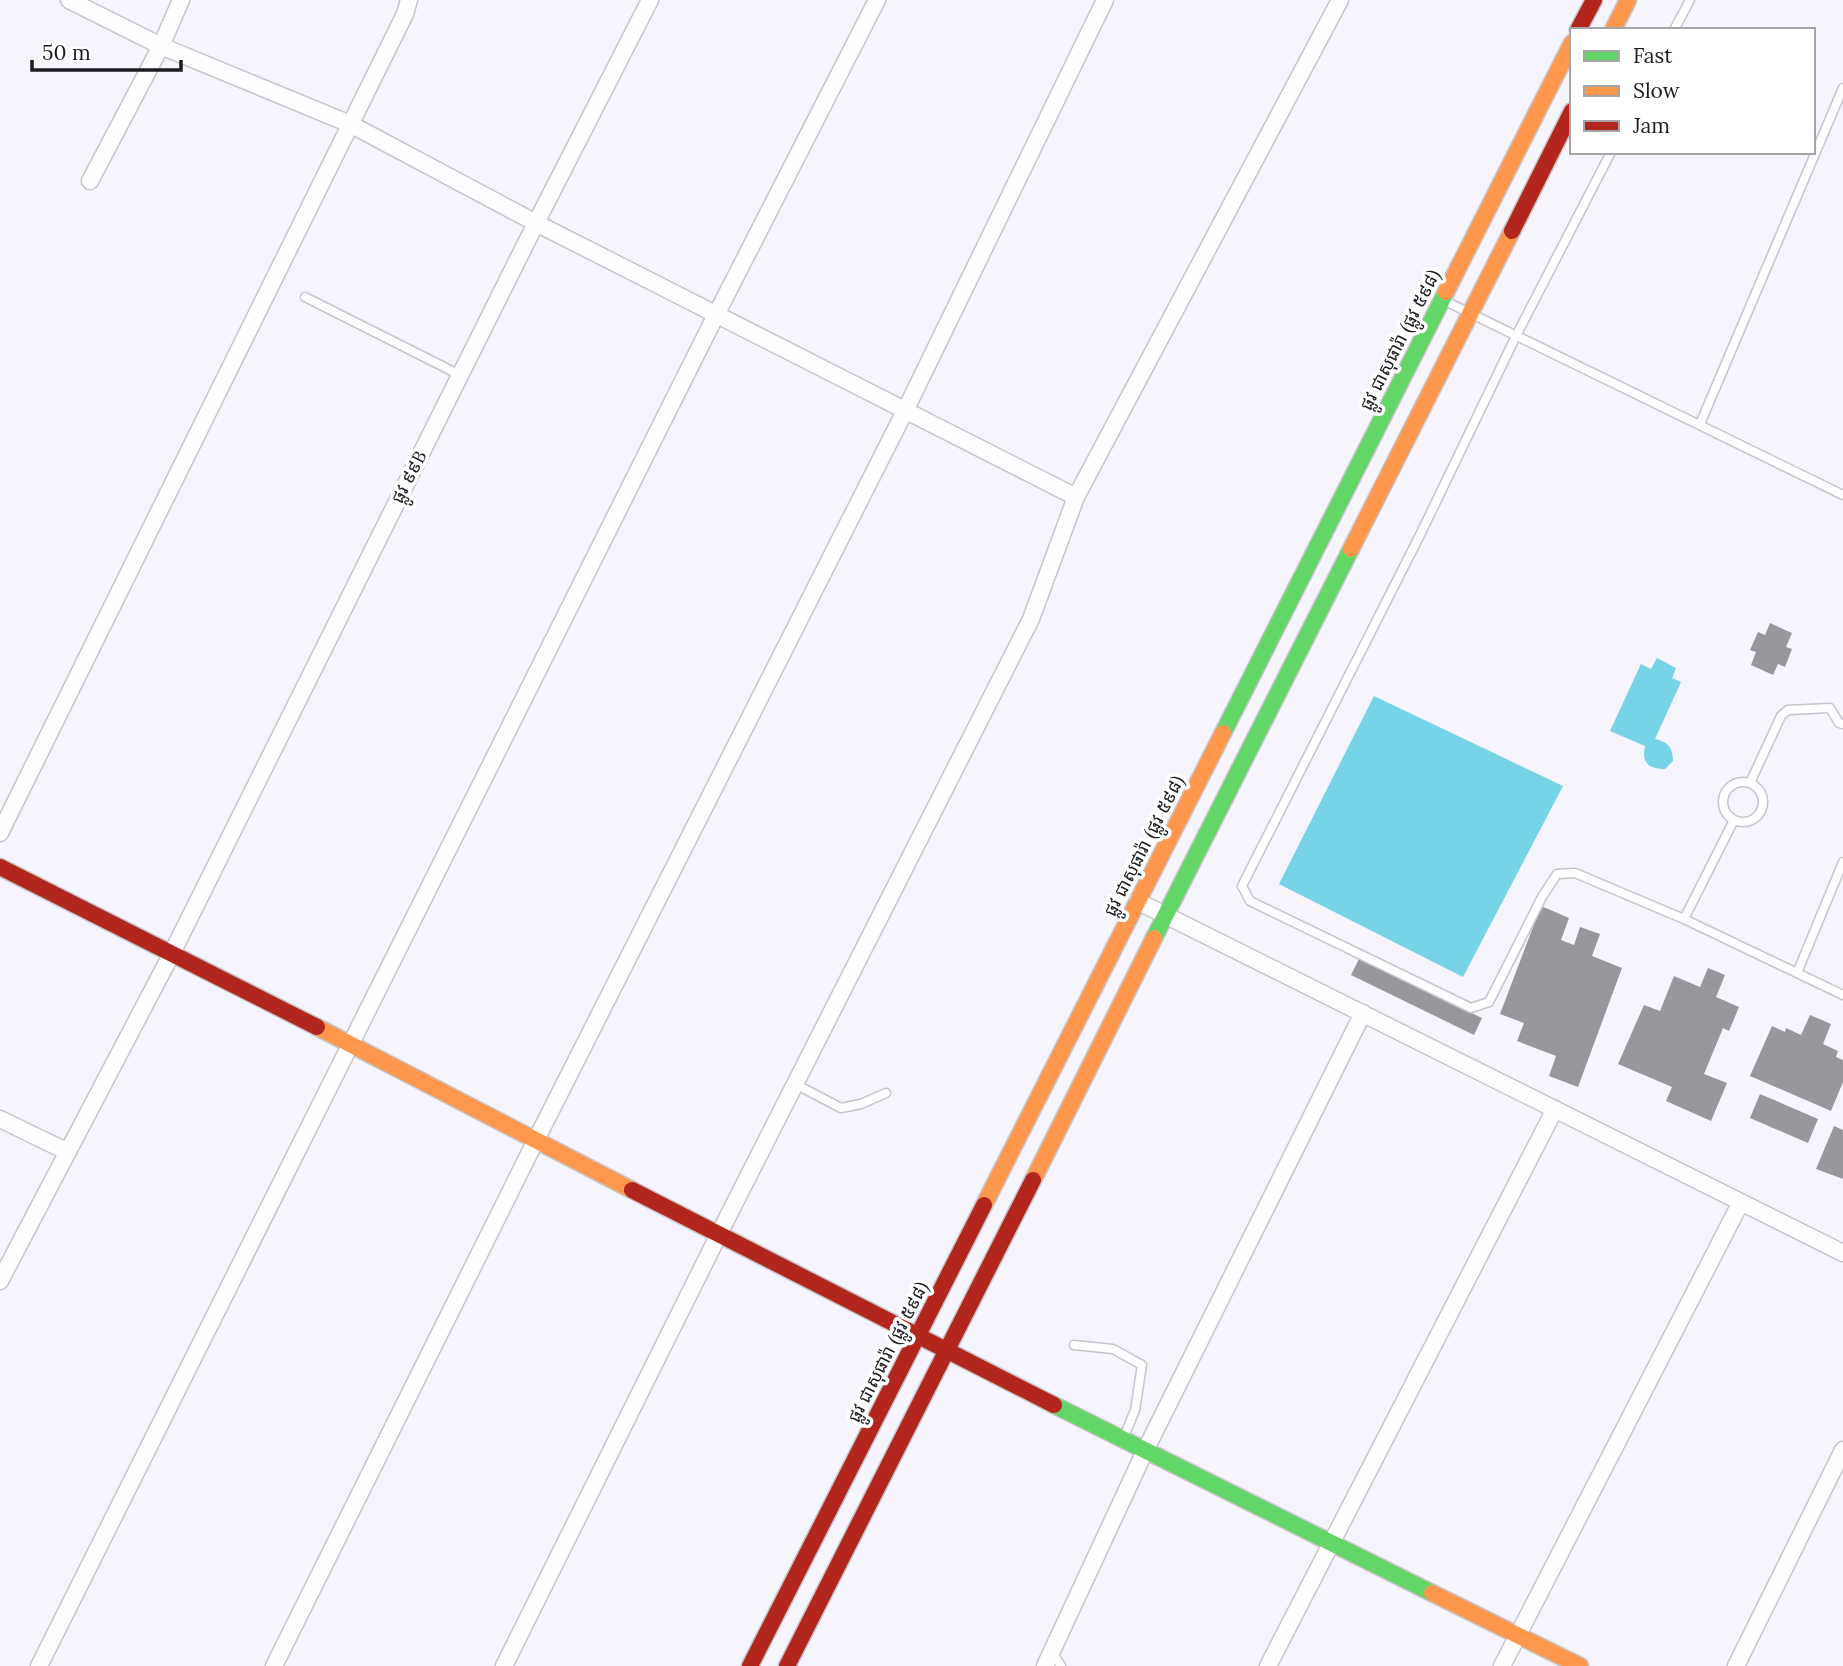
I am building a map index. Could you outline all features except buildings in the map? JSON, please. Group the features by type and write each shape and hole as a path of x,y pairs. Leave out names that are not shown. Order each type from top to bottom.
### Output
{"main road":[{"path":"1579,28 1594,0"},
{"path":"1614,28 1628,0"},
{"name":"ផ្លូវ ជាសុផារ៉ា (ផ្លូវ ៥៩៨)","path":"750,1666 1570,47"},
{"path":"787,1666 1570,115"},
{"path":"0,867 352,1045 916,1337 1580,1666"}],"street":[{"path":"69,0 161,46 351,124 536,222 1076,496"},
{"path":"90,181 161,46 181,0"},
{"path":"0,833 351,124 409,0"},
{"name":"ផ្លូវ ៩៩B","path":"0,1281 171,954 536,222 650,0"},
{"path":"39,1666 717,313 877,0"},
{"path":"274,1666 535,1142 905,411 1105,0"},
{"path":"504,1666 719,1234 1031,619 1076,496 1339,0"},
{"path":"1138,901 1843,1253"},
{"path":"1045,1666 1145,1451 1363,1013"},
{"path":"1268,1666 1555,1109"},
{"path":"0,1119 68,1152"},
{"path":"1502,1666 1741,1202"},
{"path":"1737,1666 1843,1450"}],"lane":[{"path":"1675,28 1690,0"},
{"path":"1815,154 1843,88"},
{"path":"1610,154 1242,886 1250,901 1471,1008 1489,1002 1542,897 1557,874 1574,873 1684,919 1843,995"},
{"path":"1700,424 1815,154"},
{"path":"305,297 460,375"},
{"path":"1442,299 1843,495"},
{"path":"1750,783 1781,716 1788,710 1829,708 1839,723 1843,724"},
{"path":"1740,782 1750,783 1762,794 1762,810 1750,821 1734,820 1723,804 1724,794 1731,786 1740,782"},
{"path":"1684,919 1734,820"},
{"path":"1797,973 1843,862"},
{"path":"795,1084 841,1108 861,1104 886,1093"},
{"path":"1074,1345 1113,1349 1142,1365 1135,1410 1122,1440"},
{"path":"1052,1651 1061,1666"}],"water":[{"path":"1657,658 1676,668 1672,678 1681,682 1655,739 1666,744 1672,752 1673,761 1665,769 1655,768 1645,761 1645,746 1610,731 1641,664 1651,669"},
{"path":"1374,696 1563,786 1463,977 1279,884"}],"traffic: fast":[{"path":"1223,733 1446,292"},
{"path":"1154,938 1351,549"},
{"path":"1054,1405 1432,1593"}],"traffic: slow":[{"path":"1614,28 1628,0"},
{"path":"1446,292 1570,47"},
{"path":"1351,549 1512,231"},
{"path":"984,1205 1223,733"},
{"path":"1033,1180 1154,938"},
{"path":"317,1027 632,1190"},
{"path":"1432,1593 1580,1666"}],"traffic: jam":[{"path":"1579,28 1594,0"},
{"path":"1512,231 1570,115"},
{"path":"0,867 317,1027"},
{"path":"787,1666 1033,1180"},
{"path":"632,1190 1054,1405"},
{"path":"750,1666 984,1205"}]}
